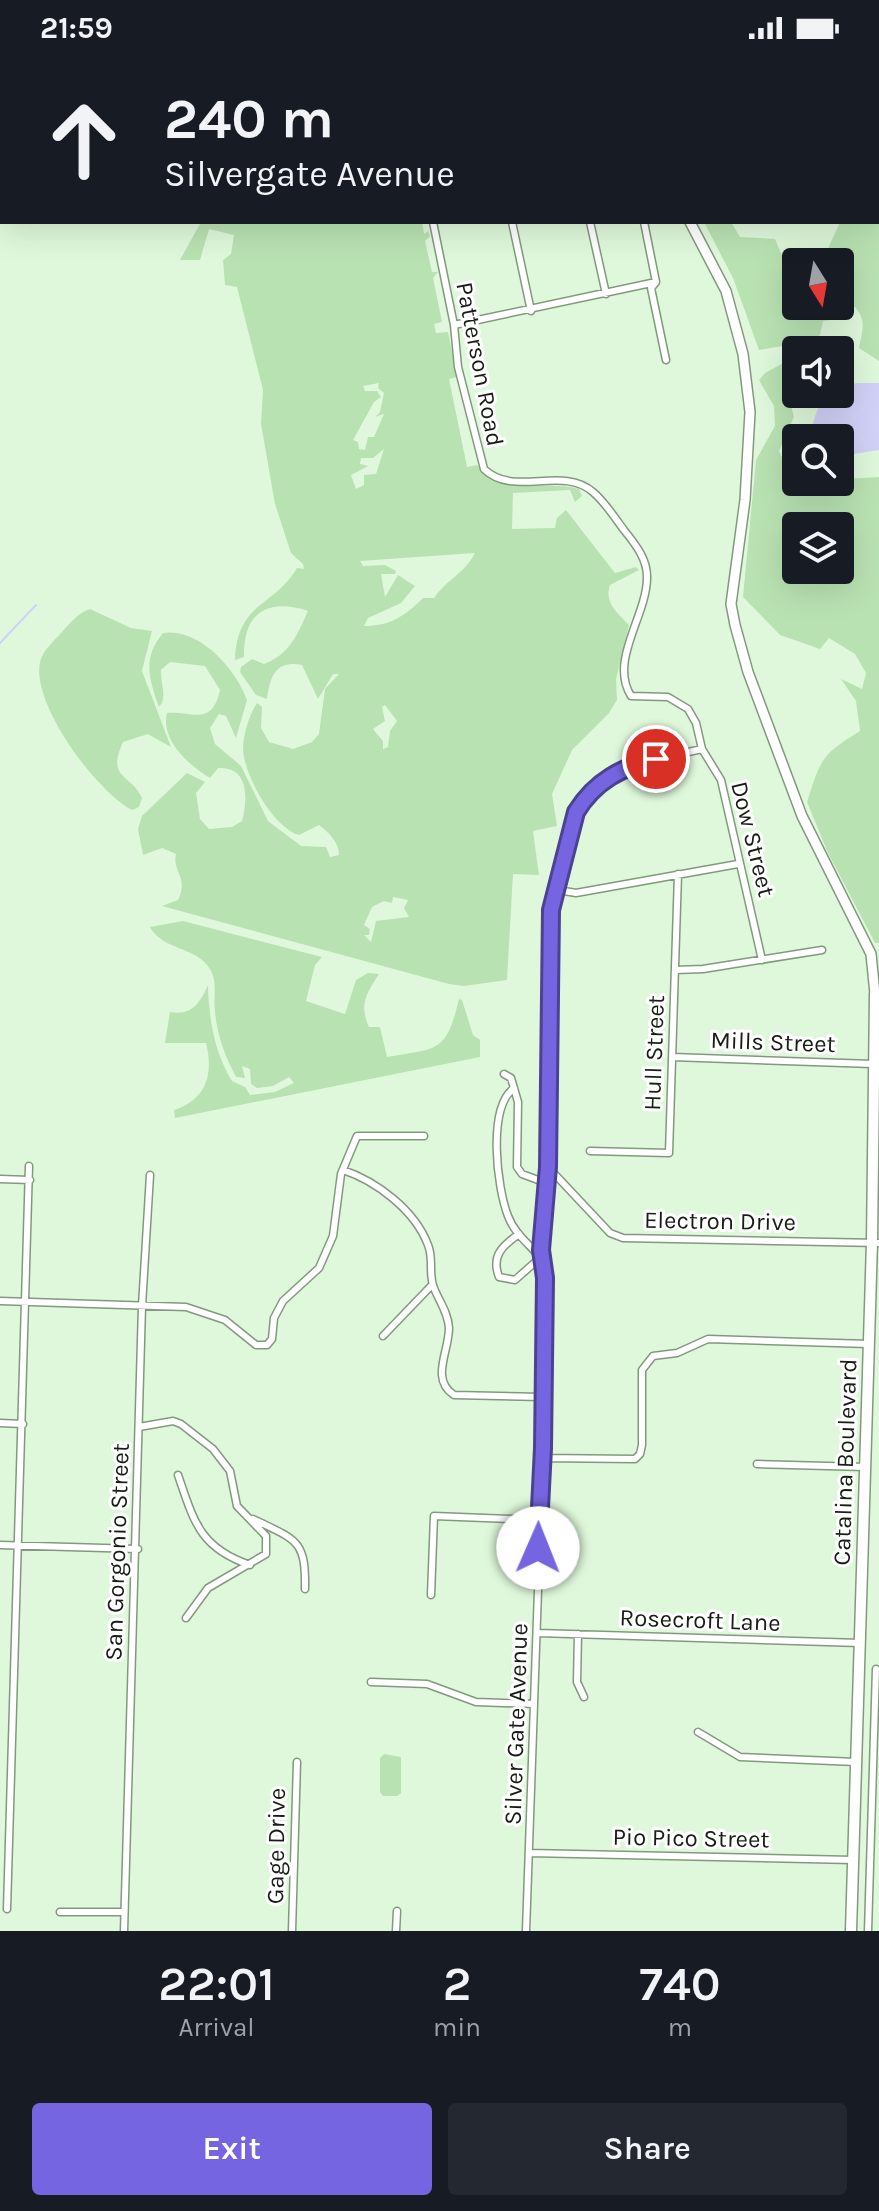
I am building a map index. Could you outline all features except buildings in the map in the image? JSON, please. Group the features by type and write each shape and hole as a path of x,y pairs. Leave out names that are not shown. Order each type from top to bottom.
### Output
{"main road":[{"path":"691,224 726,291 743,354 750,412 745,500 731,604 735,625 748,672 802,816 871,954 875,994"},
{"name":"Catalina Boulevard","path":"851,1931 869,1344 877,1242 873,1064 875,994"}],"street":[{"name":"Patterson Road","path":"433,224 454,325 458,367 484,469 494,480 570,481 593,491 643,556 647,579 625,663 624,684 631,696 668,697"},
{"path":"512,224 531,311"},
{"path":"590,224 606,294"},
{"path":"644,224 656,282"},
{"path":"454,325 656,282"},
{"path":"656,282 651,288 666,360"},
{"name":"Dow Street","path":"668,697 688,709 696,723 702,749 721,780 762,960"},
{"path":"702,749 633,764 611,775 585,798 576,812 558,890 576,893 738,864"},
{"name":"Hull Street","path":"590,1151 669,1153 678,874"},
{"name":"Silver Gate Avenue","path":"526,1931 538,1633 545,1278 542,1259 548,1167 551,910 558,890"},
{"path":"675,970 703,969 822,950"},
{"name":"Mills Street","path":"672,1057 873,1064"},
{"path":"504,1074 511,1078 518,1102 517,1167 522,1174 546,1183"},
{"path":"514,1088 509,1091 500,1116 496,1144 508,1216 519,1234 542,1259 515,1280 499,1277 496,1259 501,1247 519,1234"},
{"path":"0,1301 203,1310 225,1320 256,1345 267,1345 272,1339 274,1318 283,1301 319,1268 333,1236 343,1170 357,1136 424,1136"},
{"path":"7,1909 29,1166"},
{"name":"Electron Drive","path":"548,1167 610,1233 623,1238 877,1242"},
{"path":"343,1170 369,1178 386,1191 428,1244 432,1285 445,1310 449,1328 440,1380 445,1389 454,1395 542,1397"},
{"name":"San Gorgonio Street","path":"124,1931 138,1549 142,1306 150,1175"},
{"path":"0,1179 30,1180"},
{"path":"383,1336 432,1285"},
{"path":"542,1458 635,1459 642,1445 642,1370 653,1356 677,1353 708,1339 869,1344"},
{"path":"139,1427 173,1421 213,1449 225,1462 237,1506 266,1536 268,1544 266,1554 208,1588 186,1618"},
{"path":"0,1423 23,1424"},
{"path":"757,1464 865,1467"},
{"path":"178,1475 202,1535 227,1557 250,1565"},
{"path":"246,1516 301,1546 305,1558 305,1589"},
{"path":"431,1595 434,1516 538,1520"},
{"path":"0,1545 138,1549"},
{"name":"Rosecroft Lane","path":"538,1633 860,1643"},
{"path":"578,1634 577,1682 584,1697"},
{"path":"868,1931 876,1669"},
{"path":"371,1682 427,1684 476,1702 534,1704"},
{"path":"858,1709 877,1705"},
{"path":"698,1732 740,1757 856,1762"},
{"name":"Gage Drive","path":"292,1931 297,1762"},
{"path":"0,1789 11,1789"},
{"name":"Pio Pico Street","path":"529,1853 853,1860"},
{"path":"396,1931 397,1911"},
{"path":"60,1912 124,1912"}],"green space":[{"path":"200,224 422,224 424,234 428,231 430,236 425,241 432,272 438,272 433,278 442,322 434,324 436,333 448,332 457,377 449,379 467,467 477,465 499,482 512,485 579,489 582,496 575,502 570,490 513,493 512,529 555,528 557,518 566,510 615,573 636,567 639,570 610,585 609,597 613,607 629,625 616,679 617,700 609,713 572,750 552,794 557,826 533,831 539,875 513,874 507,980 464,986 449,984 162,906 178,900 181,892 176,854 162,848 143,855 138,829 142,816 187,773 205,782 196,793 200,819 209,829 232,827 242,821 245,803 244,786 236,772 218,768 210,778 194,767 172,742 166,723 167,713 206,713 212,709 220,690 205,666 170,662 161,670 163,695 159,707 149,669 152,651 163,633 176,633 202,643 225,664 242,688 247,700 236,738 226,716 219,714 210,728 215,744 241,766 268,821 301,846 326,847 330,857 339,855 335,842 319,825 299,835 270,812 255,787 245,761 245,732 257,703 262,707 261,728 269,742 293,749 312,742 319,734 325,689 339,674 333,674 318,699 302,665 280,667 270,683 267,699 256,695 240,672 241,667 252,659 264,664 286,649 308,611 294,607 270,608 253,619 248,629 244,657 235,660 237,641 249,616 288,581 297,568 304,569 291,553 275,504 261,424 263,390 237,287 225,285 223,260 231,254 234,235 209,229 200,260 180,260","holes":["379,383 378,388 384,393 380,412 375,417 384,414 374,437 368,437 365,450 359,449 358,442 353,440 374,402 381,397 377,391 365,391 363,386","384,449 376,474 364,475 364,485 356,489 351,475 368,466 360,464 361,458 373,458","475,553 434,598 423,598 396,619 364,626 368,618 401,603 415,586 398,575 385,597 381,574 395,574 396,571 385,565 363,566 360,561","385,705 397,721 390,731 388,747 383,749 383,741 373,729 385,721 382,707","393,897 408,900 404,908 409,917 376,921 371,942 364,935 369,935 370,929 364,925 372,907 384,901 392,903"]},
{"path":"705,224 732,224 740,237 775,239 782,256 782,320 830,320 823,321 820,335 782,336 782,346 759,350 733,278"},
{"path":"839,224 879,224 879,361 859,348 861,316 854,306 854,248 828,248"},
{"path":"782,364 782,408 792,408 794,417 791,424 782,424 779,451 782,458 782,496 854,496 854,479 879,477 879,943 875,943 828,853 807,802 824,759 860,731 856,701 841,679 862,689 866,673 855,654 829,638 820,649 780,635 743,597 756,460 775,426 774,406 759,380"},
{"path":"90,609 131,628 152,631 142,671 171,747 148,734 123,742 118,754 119,770 142,798 139,807 132,810 101,785 69,745 46,700 40,680 40,662 46,650 74,619"},
{"path":"183,921 322,957 315,965 306,1001 345,1014 356,980 368,973 379,974 366,998 364,1011 369,1027 380,1027 387,1057 438,1045 450,1030 459,999 462,1000 473,1035 480,1040 480,1057 175,1118 174,1110 185,1106 200,1093 209,1065 206,1043 165,1043 170,1012 190,1010 208,985 214,1035 232,1081 245,1087 250,1095 275,1092 294,1083 289,1077 273,1086 257,1088 251,1084 250,1069 242,1066 245,1078 236,1077 218,1029 215,985 210,969 197,956 163,940 150,927"},
{"path":"384,1754 401,1757 401,1793 397,1796 383,1796 380,1792 380,1758"}],"water":[{"path":"879,383 879,450 854,454 854,424 813,424 819,408 854,408 854,384"}],"waterway":[{"path":"0,643 36,605"}],"route":[{"path":"538,1548 543,1448 545,1278 541,1250 548,1167 551,910 576,812 585,798 621,769 656,759"}]}
